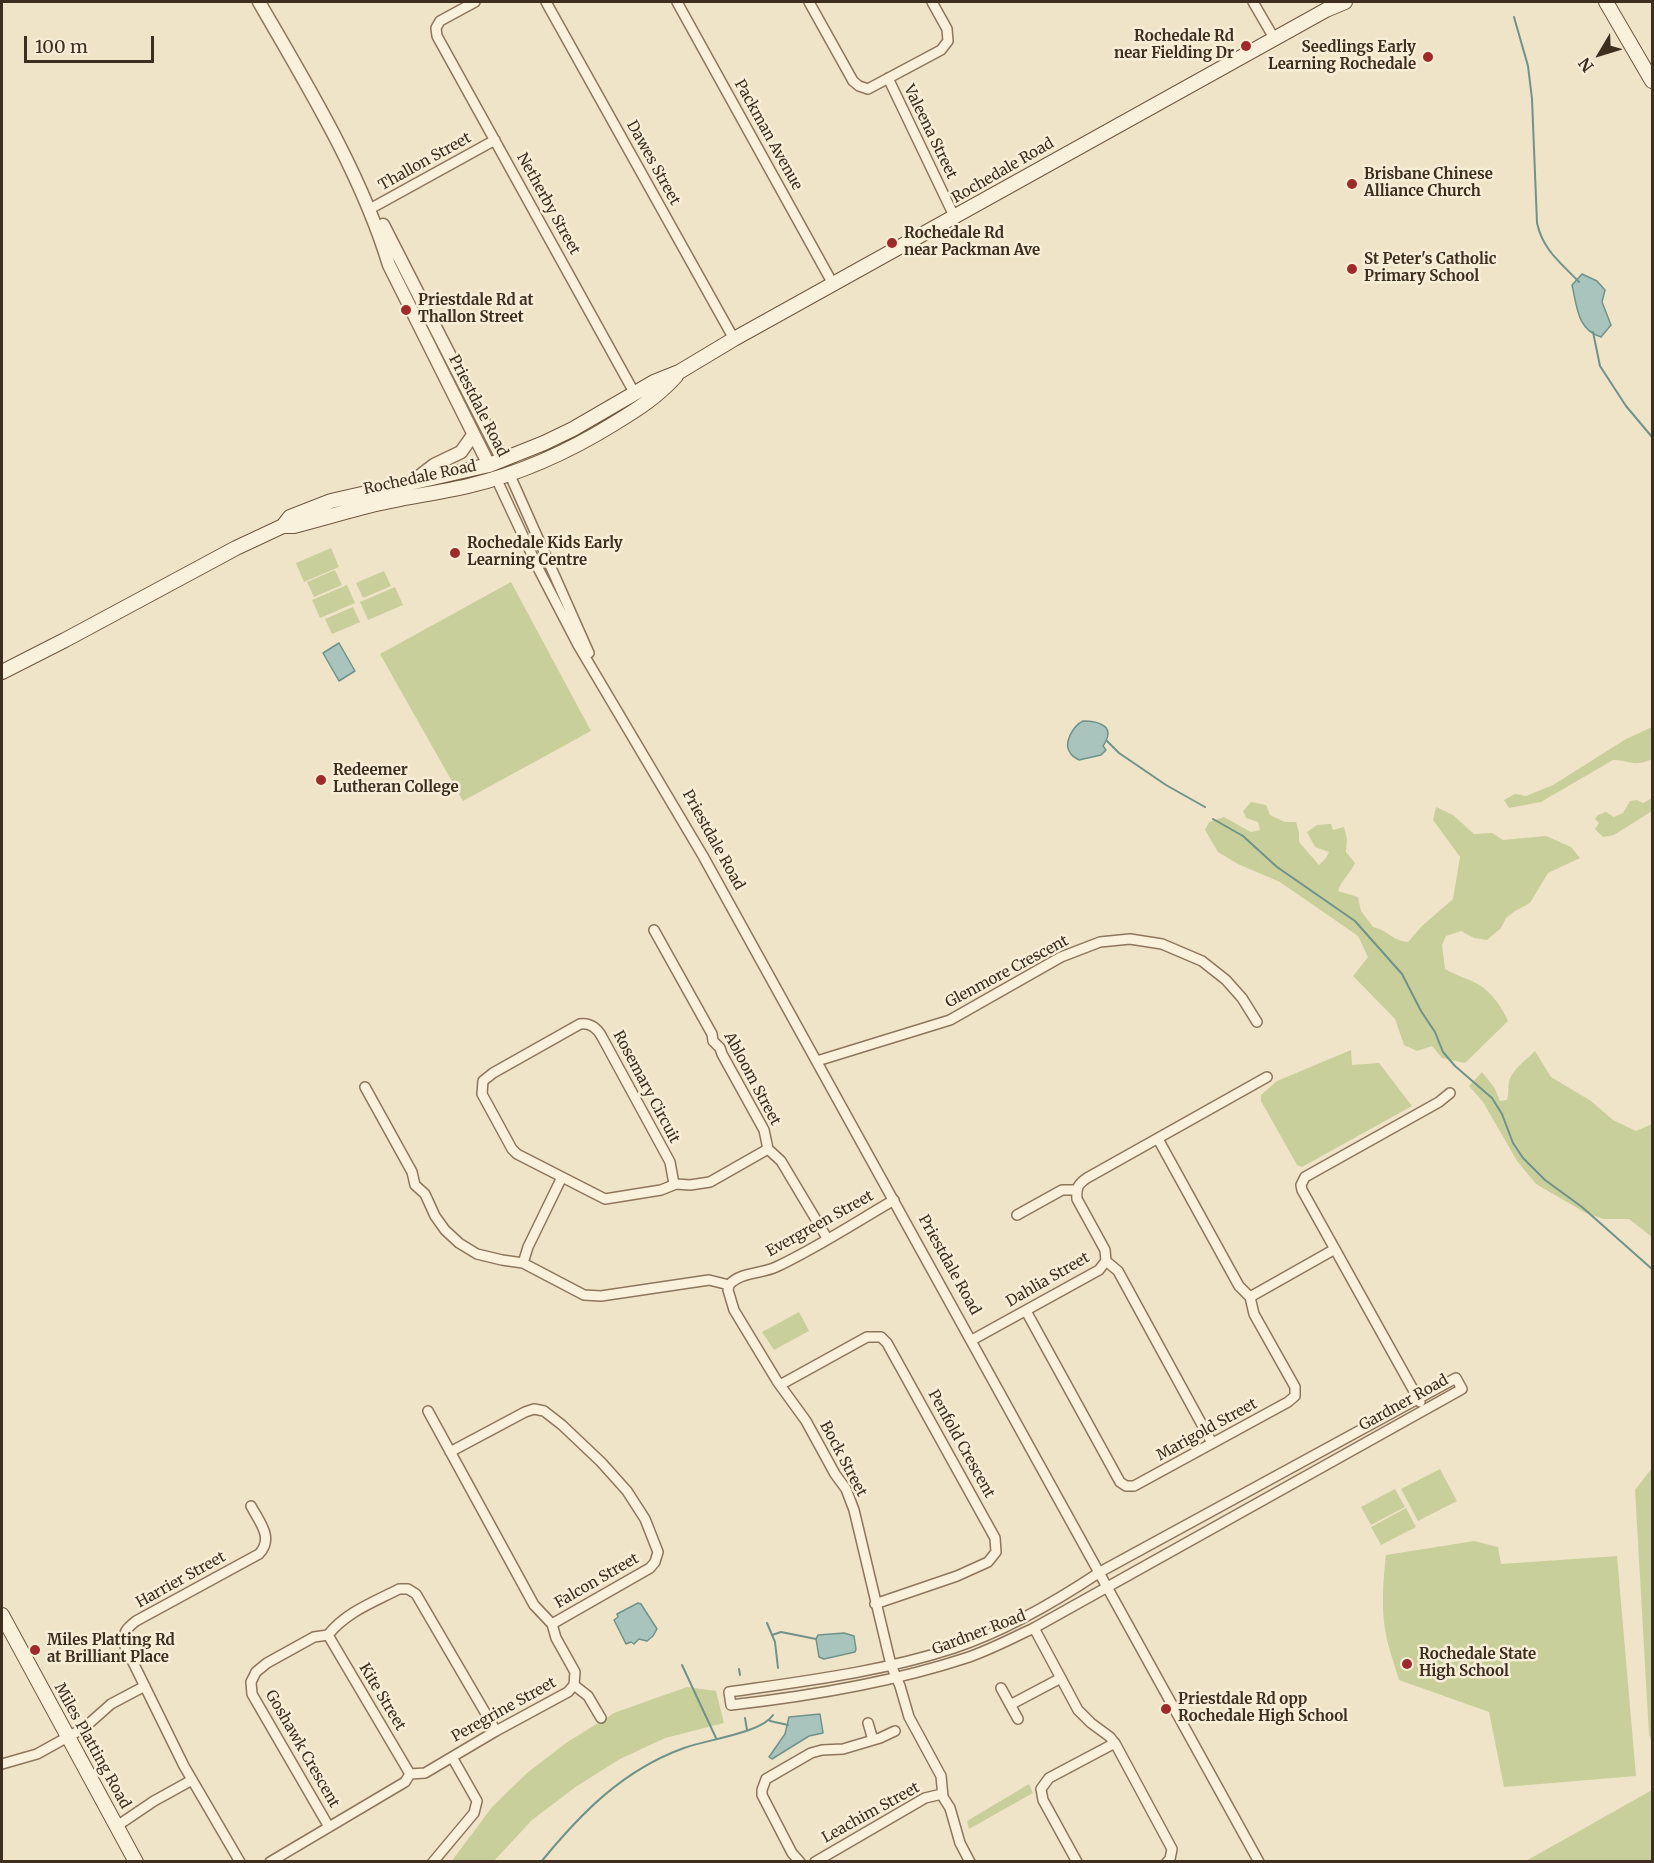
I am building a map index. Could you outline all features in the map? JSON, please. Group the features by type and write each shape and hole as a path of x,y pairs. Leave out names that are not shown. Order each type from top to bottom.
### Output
{"main road":[{"name":"Rochedale Road","path":"283,526 290,517 331,501 489,465 573,429 654,382 680,372 734,339 955,218 1274,38 1344,2"},
{"path":"1606,2 1653,81"},
{"name":"Rochedale Road","path":"2,672 236,548 283,526 294,526 366,506 470,486 553,456 607,428 660,393 680,372"},
{"name":"Priestdale Road","path":"503,460 509,473"},
{"name":"Priestdale Road","path":"489,465 496,478"},
{"name":"Miles Platting Road","path":"2,1615 136,1862"}],"street":[{"name":"Priestdale Road","path":"259,2 299,70 503,460"},
{"name":"Netherby Street","path":"475,2 440,21 436,28 437,36 635,394"},
{"name":"Dawes Street","path":"546,2 734,339"},
{"name":"Packman Avenue","path":"677,2 833,284"},
{"name":"Valeena Street","path":"809,2 853,81 859,87 868,89 888,78 955,218"},
{"path":"888,78 940,50 948,41 947,29 932,2"},
{"path":"1253,2 1274,38"},
{"name":"Thallon Street","path":"371,209 495,140"},
{"name":"Priestdale Road","path":"371,209 389,265 489,465"},
{"path":"412,482 434,465 460,452 473,435"},
{"name":"Priestdale Road","path":"509,473 605,688"},
{"name":"Priestdale Road","path":"496,478 539,570 578,645 676,808 1259,1862"},
{"name":"Abloom Street","path":"654,930 712,1034 712,1041 720,1048 764,1130 768,1149 781,1161 827,1238"},
{"name":"Glenmore Crescent","path":"817,1061 950,1020 1061,957 1100,942 1130,939 1162,944 1203,961 1242,998 1257,1022"},
{"name":"Rosemary Circuit","path":"674,1184 670,1162 602,1037 586,1023 580,1024 486,1077 481,1088 482,1094 512,1149 517,1154 605,1199 661,1190 674,1184 690,1185 710,1182 768,1149"},
{"path":"1212,1443 1118,1271 1106,1261 1105,1250 1077,1199 1076,1190 1080,1182 1267,1077"},
{"path":"365,1087 412,1172 415,1185 424,1194 435,1216 445,1230 459,1243 477,1254 523,1263 592,1296 709,1280 729,1285"},
{"path":"1424,1409 1302,1190 1302,1181 1305,1177 1439,1102 1450,1093"},
{"path":"1158,1139 1239,1286 1250,1297 1335,1249"},
{"path":"523,1263 528,1247 562,1178"},
{"path":"1017,1215 1062,1190 1076,1190"},
{"name":"Evergreen Street","path":"729,1285 741,1276 758,1273 782,1264 894,1200"},
{"name":"Dahlia Street","path":"972,1340 1099,1270 1106,1261"},
{"name":"Bock Street","path":"729,1285 728,1290 734,1310 780,1385 806,1421 835,1474 846,1489 854,1510 891,1665 909,1717 941,1776 942,1794 950,1808 960,1844 970,1862"},
{"name":"Marigold Street","path":"1026,1311 1120,1482 1126,1486 1134,1486 1288,1402 1295,1396 1296,1387 1254,1314 1250,1297"},
{"name":"Penfold Crescent","path":"780,1385 867,1337 881,1337 887,1343 906,1376 995,1538 996,1552 988,1562 875,1604"},
{"name":"Gardner Road","path":"1456,1378 1462,1389 1034,1628 969,1657 897,1679 806,1696 731,1705 729,1692 840,1676 891,1665 954,1648 985,1635 1078,1587 1100,1572 1419,1399 1456,1378"},
{"name":"Falcon Street","path":"450,1452 525,1412 534,1409 544,1412 562,1425 601,1462 627,1491 641,1511 658,1552 655,1562 650,1568 552,1624"},
{"name":"Peregrine Street","path":"270,1862 405,1782 410,1774 425,1773 568,1692 574,1685 575,1672 556,1638 552,1624 534,1605 428,1411"},
{"name":"Harrier Street","path":"240,1862 192,1780 124,1644 123,1637 128,1628 259,1554 264,1549 267,1541 266,1533 251,1506"},
{"name":"Goshawk Crescent","path":"329,1827 252,1694 251,1682 256,1672 267,1663 314,1637 328,1635 336,1624 349,1615 399,1589 408,1588 416,1594 496,1731"},
{"path":"1034,1628 1078,1710 1115,1743 1172,1849 1167,1862"},
{"name":"Kite Street","path":"328,1635 410,1774"},
{"path":"1010,1705 1061,1678"},
{"path":"574,1685 588,1696 601,1718"},
{"path":"2,1764 37,1754 92,1722 111,1704 145,1686"},
{"path":"1001,1688 1018,1719"},
{"path":"868,1723 873,1740"},
{"path":"800,1862 792,1853 762,1796 766,1779 811,1753 843,1749 895,1731"},
{"path":"1077,1862 1043,1800 1041,1789 1049,1778 1115,1743"},
{"path":"433,1862 477,1807 477,1801 452,1757"},
{"path":"117,1826 154,1801 192,1780"},
{"name":"Leachim Street","path":"815,1862 926,1798 942,1794"}],"green space":[{"path":"331,548 339,567 304,582 296,563"},
{"path":"335,570 342,585 314,597 307,582"},
{"path":"384,571 391,586 363,598 356,583"},
{"path":"511,582 591,731 463,801 380,654"},
{"path":"347,585 355,603 320,618 312,600"},
{"path":"395,587 403,605 368,620 360,602"},
{"path":"353,607 360,622 332,634 325,619"},
{"path":"1652,727 1652,759 1646,762 1613,760 1541,802 1509,808 1504,800 1515,794 1526,796 1553,785 1626,739"},
{"path":"1652,798 1652,811 1614,835 1603,837 1595,829 1599,823 1595,819 1598,815 1606,812 1614,817 1623,813 1630,801 1637,800 1643,803"},
{"path":"1251,802 1266,805 1270,815 1285,822 1296,822 1299,842 1319,865 1329,852 1315,847 1307,832 1317,825 1331,824 1333,830 1344,827 1347,839 1346,852 1355,863 1338,891 1358,897 1361,911 1373,927 1408,942 1422,926 1453,899 1460,857 1433,820 1436,807 1453,815 1474,834 1492,833 1503,840 1546,836 1571,847 1580,858 1548,873 1530,903 1506,918 1501,928 1487,940 1474,938 1461,931 1446,936 1442,945 1445,969 1478,984 1497,1002 1508,1021 1465,1063 1442,1058 1432,1046 1417,1051 1404,1045 1395,1019 1353,976 1368,957 1358,936 1280,882 1238,864 1218,852 1205,830 1209,822 1224,817 1251,832 1260,830 1258,822 1246,818 1243,811"},
{"path":"1351,1050 1352,1065 1379,1063 1412,1106 1302,1167 1297,1165 1261,1101 1261,1095 1277,1081"},
{"path":"1535,1051 1551,1077 1591,1101 1613,1120 1636,1131 1652,1124 1652,1237 1629,1219 1603,1219 1584,1212 1536,1184 1517,1161 1483,1102 1469,1086 1482,1072 1494,1087 1500,1101 1507,1100 1511,1077"},
{"path":"799,1312 809,1331 774,1350 762,1332"},
{"path":"1652,1468 1652,1742 1649,1735 1635,1490"},
{"path":"1440,1469 1457,1501 1418,1521 1401,1489"},
{"path":"1395,1489 1405,1507 1371,1525 1361,1507"},
{"path":"1406,1508 1416,1527 1381,1545 1371,1527"},
{"path":"1474,1541 1498,1547 1501,1564 1617,1556 1636,1776 1504,1787 1489,1712 1399,1680 1384,1625 1383,1595 1386,1555"},
{"path":"687,1687 716,1691 724,1723 665,1738 620,1759 577,1786 532,1820 494,1861 451,1862 492,1807 527,1773 566,1743 614,1713"},
{"path":"1029,1784 1033,1793 969,1829 967,1821"},
{"path":"1652,1790 1652,1861 1526,1861"}],"water":[{"path":"1582,274 1597,281 1605,290 1602,302 1611,325 1601,337 1587,329 1579,316 1572,285"},
{"path":"339,643 355,671 339,681 323,653"},
{"path":"1083,721 1096,722 1105,726 1108,734 1103,746 1106,750 1101,755 1079,760 1069,750 1068,740 1072,731"},
{"path":"638,1603 641,1604 657,1629 647,1641 639,1639 634,1644 631,1642 626,1644 614,1620 618,1617 617,1614"},
{"path":"844,1633 854,1636 855,1652 824,1659 819,1657 816,1639 818,1635"},
{"path":"820,1714 823,1733 809,1736 772,1759 769,1757 785,1734 789,1717"}],"waterway":[{"path":"1514,17 1528,66 1532,99 1537,223 1543,241 1559,262 1579,282"},
{"path":"1593,332 1600,366 1626,406 1652,437"},
{"path":"1107,741 1119,753 1166,785 1205,807"},
{"path":"1213,819 1243,836 1277,867 1355,921 1402,974 1435,1032 1443,1052 1455,1066 1492,1098 1502,1114 1513,1143 1523,1158 1545,1180 1582,1207 1652,1269"},
{"path":"767,1623 775,1642 778,1668"},
{"path":"772,1635 781,1632 816,1639"},
{"path":"682,1665 716,1738"},
{"path":"739,1669 740,1675"},
{"path":"541,1862 588,1810 622,1781 642,1768 684,1748 757,1727 773,1715"},
{"path":"745,1718 747,1730"},
{"path":"770,1721 788,1725"}],"place":[{"name":"Rochedale Rd near Fielding Dr","path":"1246,46"},
{"name":"Seedlings Early Learning Rochedale","path":"1428,57"},
{"name":"Brisbane Chinese Alliance Church","path":"1352,184"},
{"name":"Rochedale Rd near Packman Ave","path":"892,243"},
{"name":"St Peter's Catholic Primary School","path":"1352,269"},
{"name":"Priestdale Rd at Thallon Street","path":"406,310"},
{"name":"Rochedale Kids Early Learning Centre","path":"455,553"},
{"name":"Redeemer Lutheran College","path":"321,780"},
{"name":"Miles Platting Rd at Brilliant Place","path":"35,1650"},
{"name":"Rochedale State High School","path":"1407,1664"},
{"name":"Priestdale Rd opp Rochedale High School","path":"1166,1709"}]}
